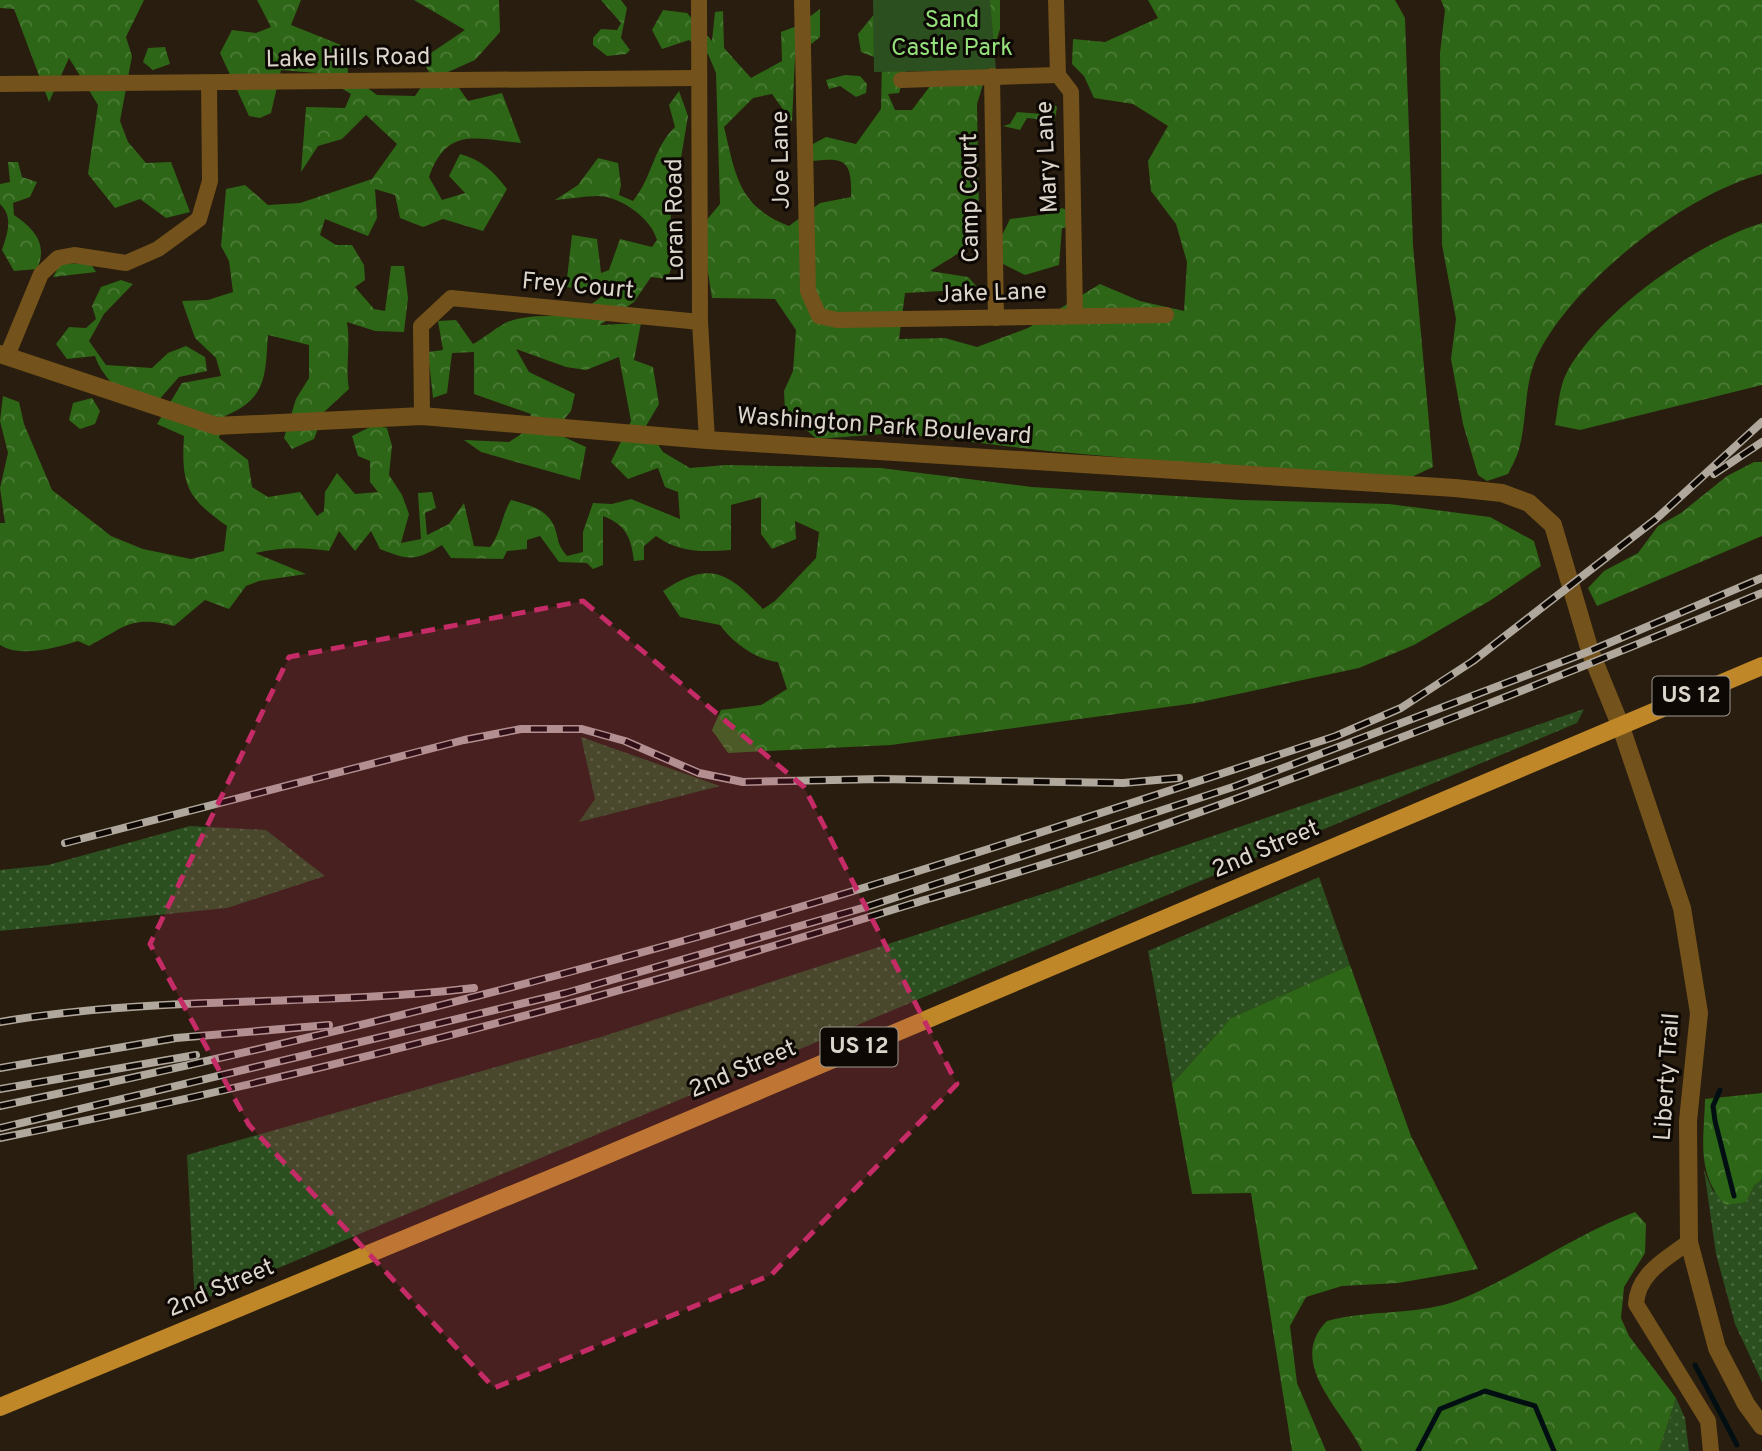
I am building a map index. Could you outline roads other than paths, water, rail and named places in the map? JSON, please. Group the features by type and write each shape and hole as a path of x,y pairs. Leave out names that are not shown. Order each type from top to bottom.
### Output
{"main road":[{"name":"US 12","path":"1621,727 1762,666"},
{"name":"2nd Street","path":"0,1407 1621,727"}],"street":[{"name":"Loran Road","path":"699,0 697,78 701,322 707,440"},
{"name":"Joe Lane","path":"802,0 808,291 819,316"},
{"name":"Mary Lane","path":"1056,0 1058,75 1071,92 1075,314"},
{"path":"901,80 1058,75"},
{"name":"Camp Court","path":"992,76 996,318"},
{"name":"Lake Hills Road","path":"0,84 697,78"},
{"path":"3,355 41,274 58,258 74,255 127,263 158,249 200,219 210,181 209,83"},
{"name":"Frey Court","path":"422,416 421,326 451,298 701,322"},
{"name":"Jake Lane","path":"819,316 837,320 1075,314 1166,315"},
{"name":"Washington Park Boulevard","path":"3,355 216,426 422,416 707,440 1502,493 1529,503 1553,525 1590,651 1621,727"},
{"name":"Liberty Trail","path":"1621,727 1682,908 1699,1013 1688,1121 1689,1242 1717,1348 1746,1404 1762,1426"},
{"path":"1689,1242 1646,1276 1637,1294 1636,1304 1703,1411 1708,1421 1711,1451"}],"waterway":[{"path":"1720,1090 1713,1106 1734,1196"},
{"path":"1695,1365 1737,1445"},
{"path":"1418,1451 1440,1409 1485,1391 1535,1406 1554,1451"}],"railway":[{"path":"0,1106 357,1026 623,958 946,862 1336,736 1401,708 1473,661 1656,519 1762,422"},
{"path":"1714,474 1762,442"},
{"path":"0,1128 566,993 866,907 1236,786 1590,651 1762,578"},
{"path":"0,1138 229,1089 457,1034 683,972 1053,862 1217,806 1374,748 1530,688 1762,593"},
{"path":"65,843 464,740 521,729 582,729 625,741 699,773 743,782 880,779 1123,783 1179,778"},
{"path":"0,1022 118,1008 356,998 474,988"},
{"path":"0,1068 176,1038 329,1025"},
{"path":"0,1089 196,1055"}],"park label":[{"name":"Sand Castle Park","path":"952,35"}]}
